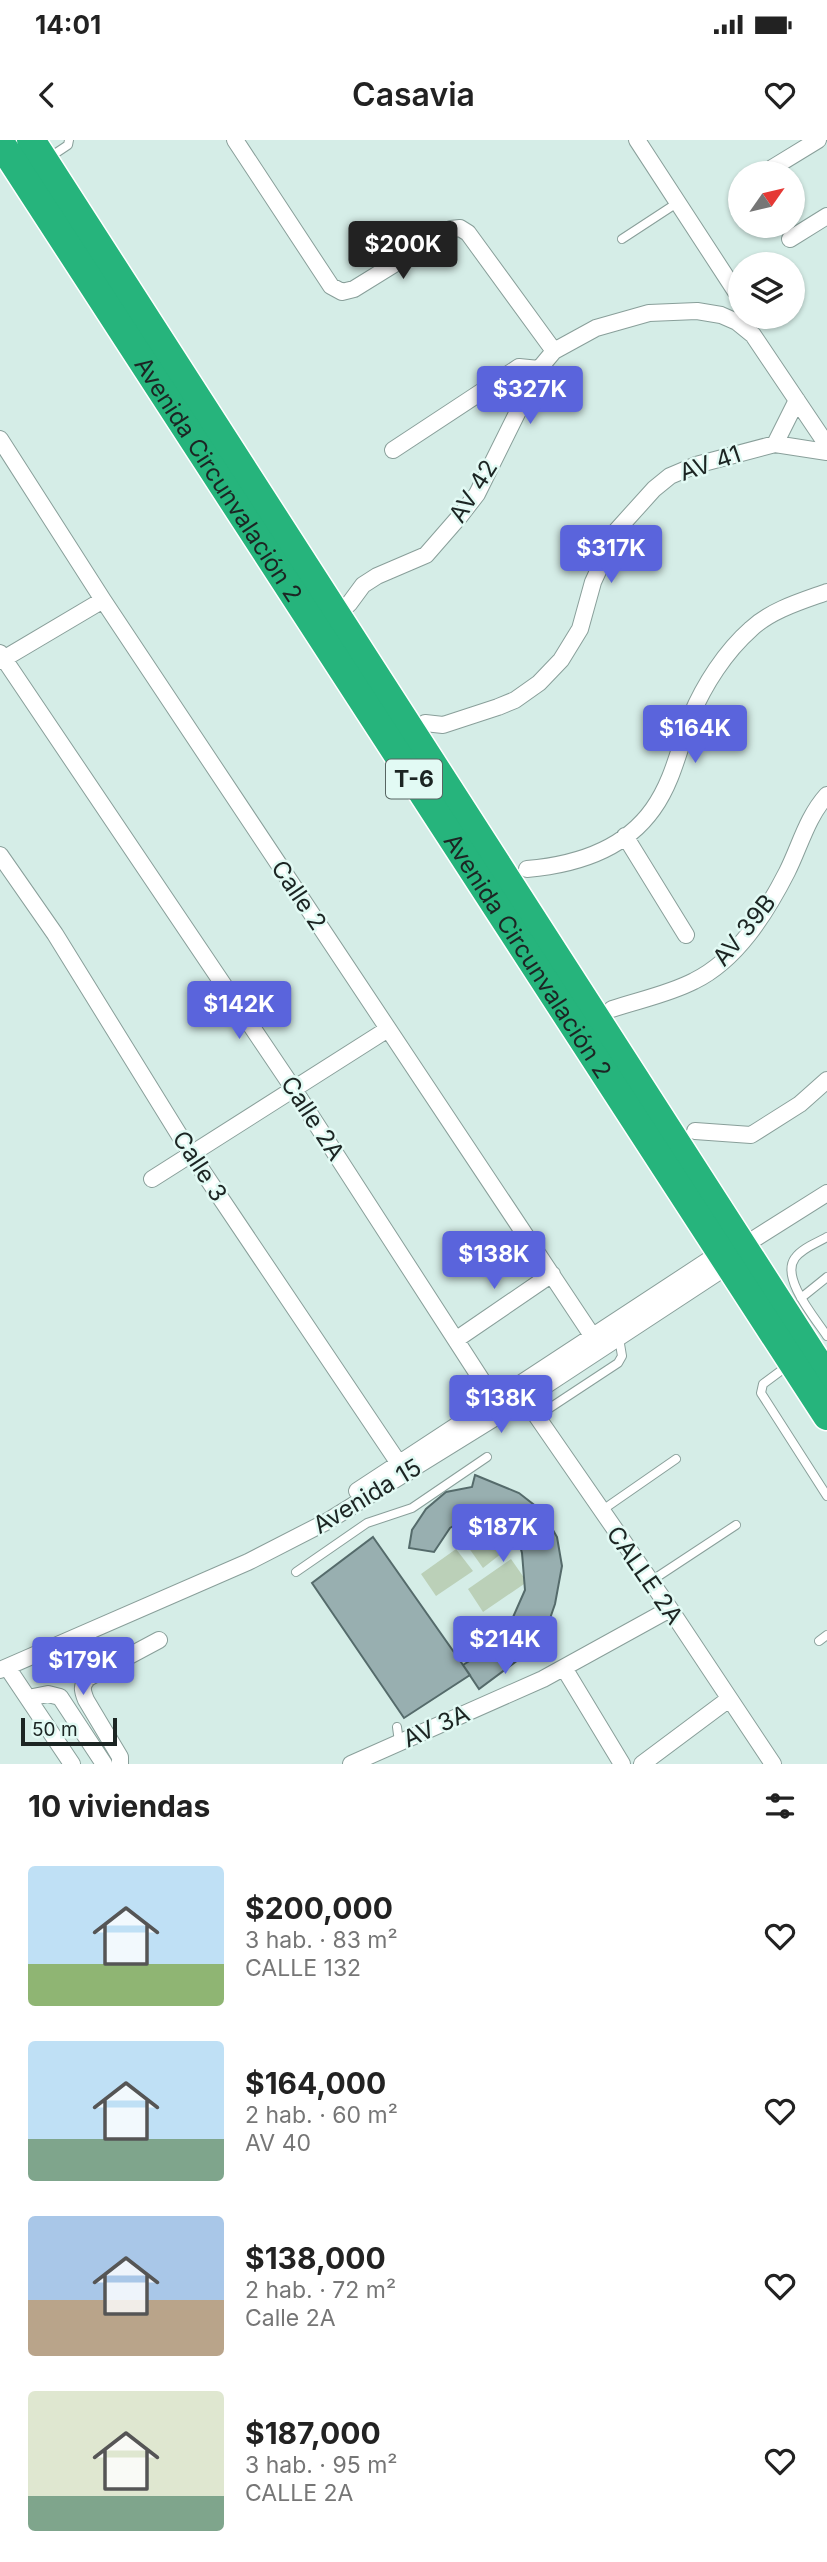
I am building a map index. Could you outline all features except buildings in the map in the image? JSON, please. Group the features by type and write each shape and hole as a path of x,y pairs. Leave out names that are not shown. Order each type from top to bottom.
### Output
{"highway":[{"name":"Avenida Circunvalación 2","path":"0,142 731,1254 827,1377"},
{"name":"Avenida Circunvalación 2","path":"35,145 731,1254 792,1362 827,1416"}],"street":[{"path":"235,140 331,286 342,292 354,289 451,229 460,228 468,233 554,351"},
{"path":"637,140 728,280"},
{"path":"784,161 818,140"},
{"path":"790,239 827,216"},
{"name":"AV 42","path":"349,604 363,585 377,576 426,555 460,516 477,494 539,369 554,351 596,328 624,318 670,312 697,312 721,315 737,322 758,341 827,445"},
{"path":"393,450 519,367 539,369"},
{"path":"775,444 797,400"},
{"name":"Calle 2","path":"0,439 103,600 597,1343"},
{"name":"AV 41","path":"425,723 443,725 516,701 561,660 580,629 593,582 617,530 654,489 670,476 696,465 775,444 827,452"},
{"path":"527,869 556,866 590,857 625,836 653,809 670,778 703,690 726,658 751,628 779,611 827,592"},
{"path":"1,658 103,600"},
{"name":"Calle 2A","path":"1,658 293,1088 499,1407"},
{"name":"AV 39B","path":"612,1009 693,982 721,965 770,903 789,869 804,831 827,795"},
{"path":"625,836 686,935"},
{"name":"Calle 3","path":"0,855 55,934 191,1154 402,1469"},
{"path":"152,1179 388,1029"},
{"path":"695,1130 751,1135 800,1104 827,1080"},
{"path":"731,1254 827,1193"},
{"name":"Avenida 15","path":"597,1343 619,1338 731,1254"},
{"name":"Avenida 15","path":"4,1668 248,1562 402,1469 731,1254"},
{"path":"457,1339 552,1274"},
{"name":"CALLE 2A","path":"520,1393 651,1581 772,1764"},
{"name":"AV 3A","path":"351,1764 398,1735 564,1668 670,1609"},
{"path":"120,1764 120,1757 82,1690 88,1678 159,1640"},
{"path":"4,1668 28,1698 72,1764"},
{"path":"564,1668 622,1764"},
{"path":"28,1698 48,1694 60,1697 104,1764"},
{"path":"642,1764 729,1699"}],"lane":[{"path":"35,145 68,145 69,140"},
{"path":"622,239 677,203"},
{"path":"827,1237 794,1259 791,1268 802,1298 827,1336"},
{"path":"802,1298 827,1277"},
{"path":"536,1417 618,1363 622,1356 619,1338"},
{"path":"792,1362 764,1384 761,1393 827,1496"},
{"path":"296,1572 367,1523 412,1508 487,1457"},
{"path":"601,1511 676,1459"},
{"path":"651,1581 736,1525"},
{"path":"818,1641 827,1635"}],"green space":[{"path":"499,1521 516,1542 483,1568 466,1544"},
{"path":"456,1549 473,1571 436,1596 421,1574"},
{"path":"511,1559 527,1582 483,1612 468,1589"}]}
